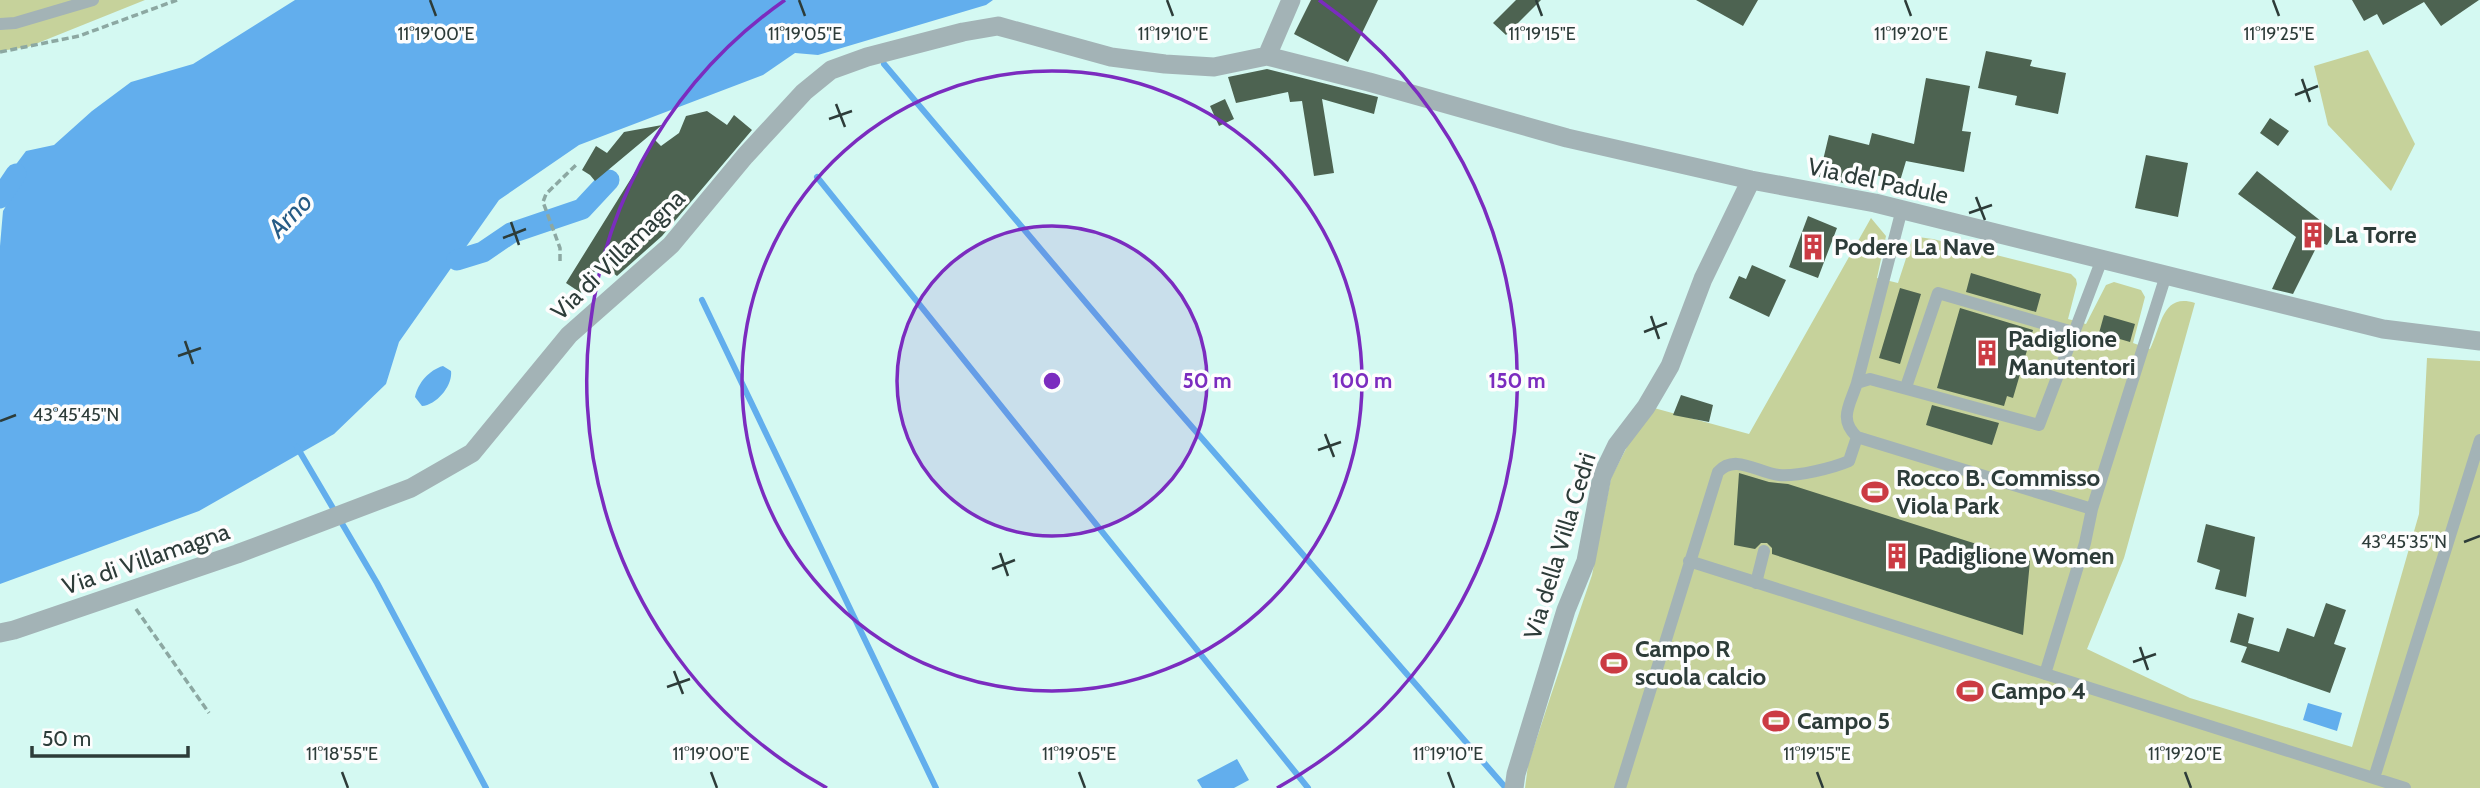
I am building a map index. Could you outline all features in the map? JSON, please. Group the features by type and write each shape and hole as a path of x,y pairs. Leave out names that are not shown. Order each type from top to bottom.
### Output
{"street":[{"path":"1267,56 1291,0"},
{"name":"Via di Villamagna","path":"0,633 124,593 411,488 471,453 569,335 671,245 745,156 804,92 831,70 867,57 963,32 998,26 1111,57 1165,64 1214,67 1267,56"},
{"name":"Via del Padule","path":"1267,56 1567,138 1751,180 1902,209 2384,329 2480,341"},
{"name":"Via della Villa Cedri","path":"1514,788 1566,610 1586,561 1602,477 1617,445 1646,407 1670,366 1703,279 1751,180"}],"lane":[{"path":"0,24 15,23 93,0"},
{"path":"1902,209 1857,383 1845,418 1849,430 1857,437 2092,509"},
{"path":"1857,383 1870,379 1906,387 2039,425 2102,259"},
{"path":"2045,674 2085,543 2092,509 2166,275"},
{"path":"1906,387 1938,293 2073,332"},
{"path":"1620,788 1718,472 1733,463 1780,476 1833,468 1849,461 1857,437"},
{"path":"2374,778 2480,440"},
{"path":"1756,583 1764,551"},
{"path":"1689,562 2405,788"}],"path":[{"path":"0,52 79,36 177,0"},
{"path":"560,261 560,248 542,202 546,194 577,164"},
{"path":"124,593 209,713"}],"green space":[{"path":"0,0 145,0 28,47 0,51"},
{"path":"2368,50 2415,144 2391,191 2328,125 2314,66"},
{"name":"Rocco B. Commisso Viola Park","path":"1871,218 1886,236 1877,278 1898,283 1912,240 1918,237 1933,239 2071,274 2077,284 2068,319 2086,324 2106,285 2114,282 2141,290 2145,297 2133,343 2150,349 2169,307 2184,301 2195,303 2124,558 2087,649 2190,698 2352,747 2419,514 2427,358 2480,361 2480,788 1525,788 1528,765 1592,575 1611,478 1631,439 1654,408 1749,434"}],"water":[{"name":"Arno","path":"295,0 993,0 986,5 818,55 795,53 763,75 579,145 499,200 399,342 386,384 334,434 199,511 0,584 0,246 3,211 23,178 11,171 26,151 54,145 92,111 131,82 193,64"},
{"path":"443,366 451,371 447,388 433,402 422,406 415,397 419,387 429,374"},
{"path":"2308,703 2342,713 2337,731 2303,720"},
{"path":"1237,759 1249,780 1234,788 1202,788 1197,780"}],"building":[{"path":"1311,0 1378,0 1348,62 1294,34"},
{"path":"1516,0 1541,0 1506,35 1493,23"},
{"path":"1696,0 1758,0 1743,26"},
{"path":"2352,0 2479,0 2441,26 2424,2 2383,25 2377,14 2364,21"},
{"path":"1986,51 2032,60 2030,66 2066,73 2058,114 2015,105 2017,96 1978,88"},
{"path":"1267,69 1378,97 1374,114 1322,99 1334,173 1314,176 1302,101 1290,102 1288,92 1236,103 1228,77"},
{"path":"1926,78 1970,86 1962,131 1971,132 1964,172 1906,161 1900,181 1863,172 1859,187 1819,177 1829,135 1869,145 1872,133 1914,144"},
{"path":"1225,99 1234,119 1219,126 1210,106"},
{"path":"707,111 727,125 734,115 752,130 662,236 617,276 600,263 581,293 566,283 655,140 661,146 679,133 686,116"},
{"path":"2270,118 2289,131 2278,146 2260,133"},
{"path":"662,125 595,181 582,170 596,146 607,153 624,132"},
{"path":"2146,155 2188,163 2178,217 2135,208"},
{"name":"La Torre","path":"2257,171 2335,232 2327,245 2319,242 2293,294 2272,289 2296,237 2238,194"},
{"name":"Podere La Nave","path":"1808,216 1837,228 1818,278 1789,267"},
{"path":"1752,265 1786,280 1769,317 1729,298 1739,276 1746,279"},
{"path":"1971,273 2041,294 2036,312 1966,292"},
{"path":"1900,288 1921,294 1900,364 1879,358"},
{"name":"Padiglione Manutentori","path":"1960,308 2033,330 2013,398 2007,396 2004,406 1937,388"},
{"path":"2104,315 2135,324 2130,342 2099,333"},
{"path":"1681,395 1713,405 1709,422 1673,415"},
{"path":"1932,405 1999,423 1992,445 1926,425"},
{"name":"Padiglione Women","path":"1739,473 1769,482 1788,484 2030,561 2023,635 1772,554 1772,548 1767,543 1761,543 1755,549 1734,545"},
{"path":"2206,524 2255,537 2246,597 2215,589 2220,570 2197,562"},
{"path":"2326,603 2346,610 2334,644 2346,648 2330,693 2241,662 2247,647 2230,642 2238,613 2254,618 2248,643 2279,652 2287,628 2314,637"}],"waterway":[{"path":"884,64 1159,389 1505,787"},
{"path":"0,198 16,174"},
{"path":"817,177 1308,788"},
{"path":"457,260 483,252 511,233 582,209 609,180"},
{"path":"702,300 936,788"},
{"path":"297,447 377,583 486,788"}],"place":[{"name":"La Torre","path":"2313,235"},
{"name":"Podere La Nave","path":"1813,247"},
{"name":"Padiglione Manutentori","path":"1987,353"},
{"name":"Rocco B. Commisso Viola Park","path":"1875,492"},
{"name":"Padiglione Women","path":"1897,556"},
{"name":"Campo R scuola calcio","path":"1614,663"},
{"name":"Campo 4","path":"1970,691"},
{"name":"Campo 5","path":"1776,721"}]}
